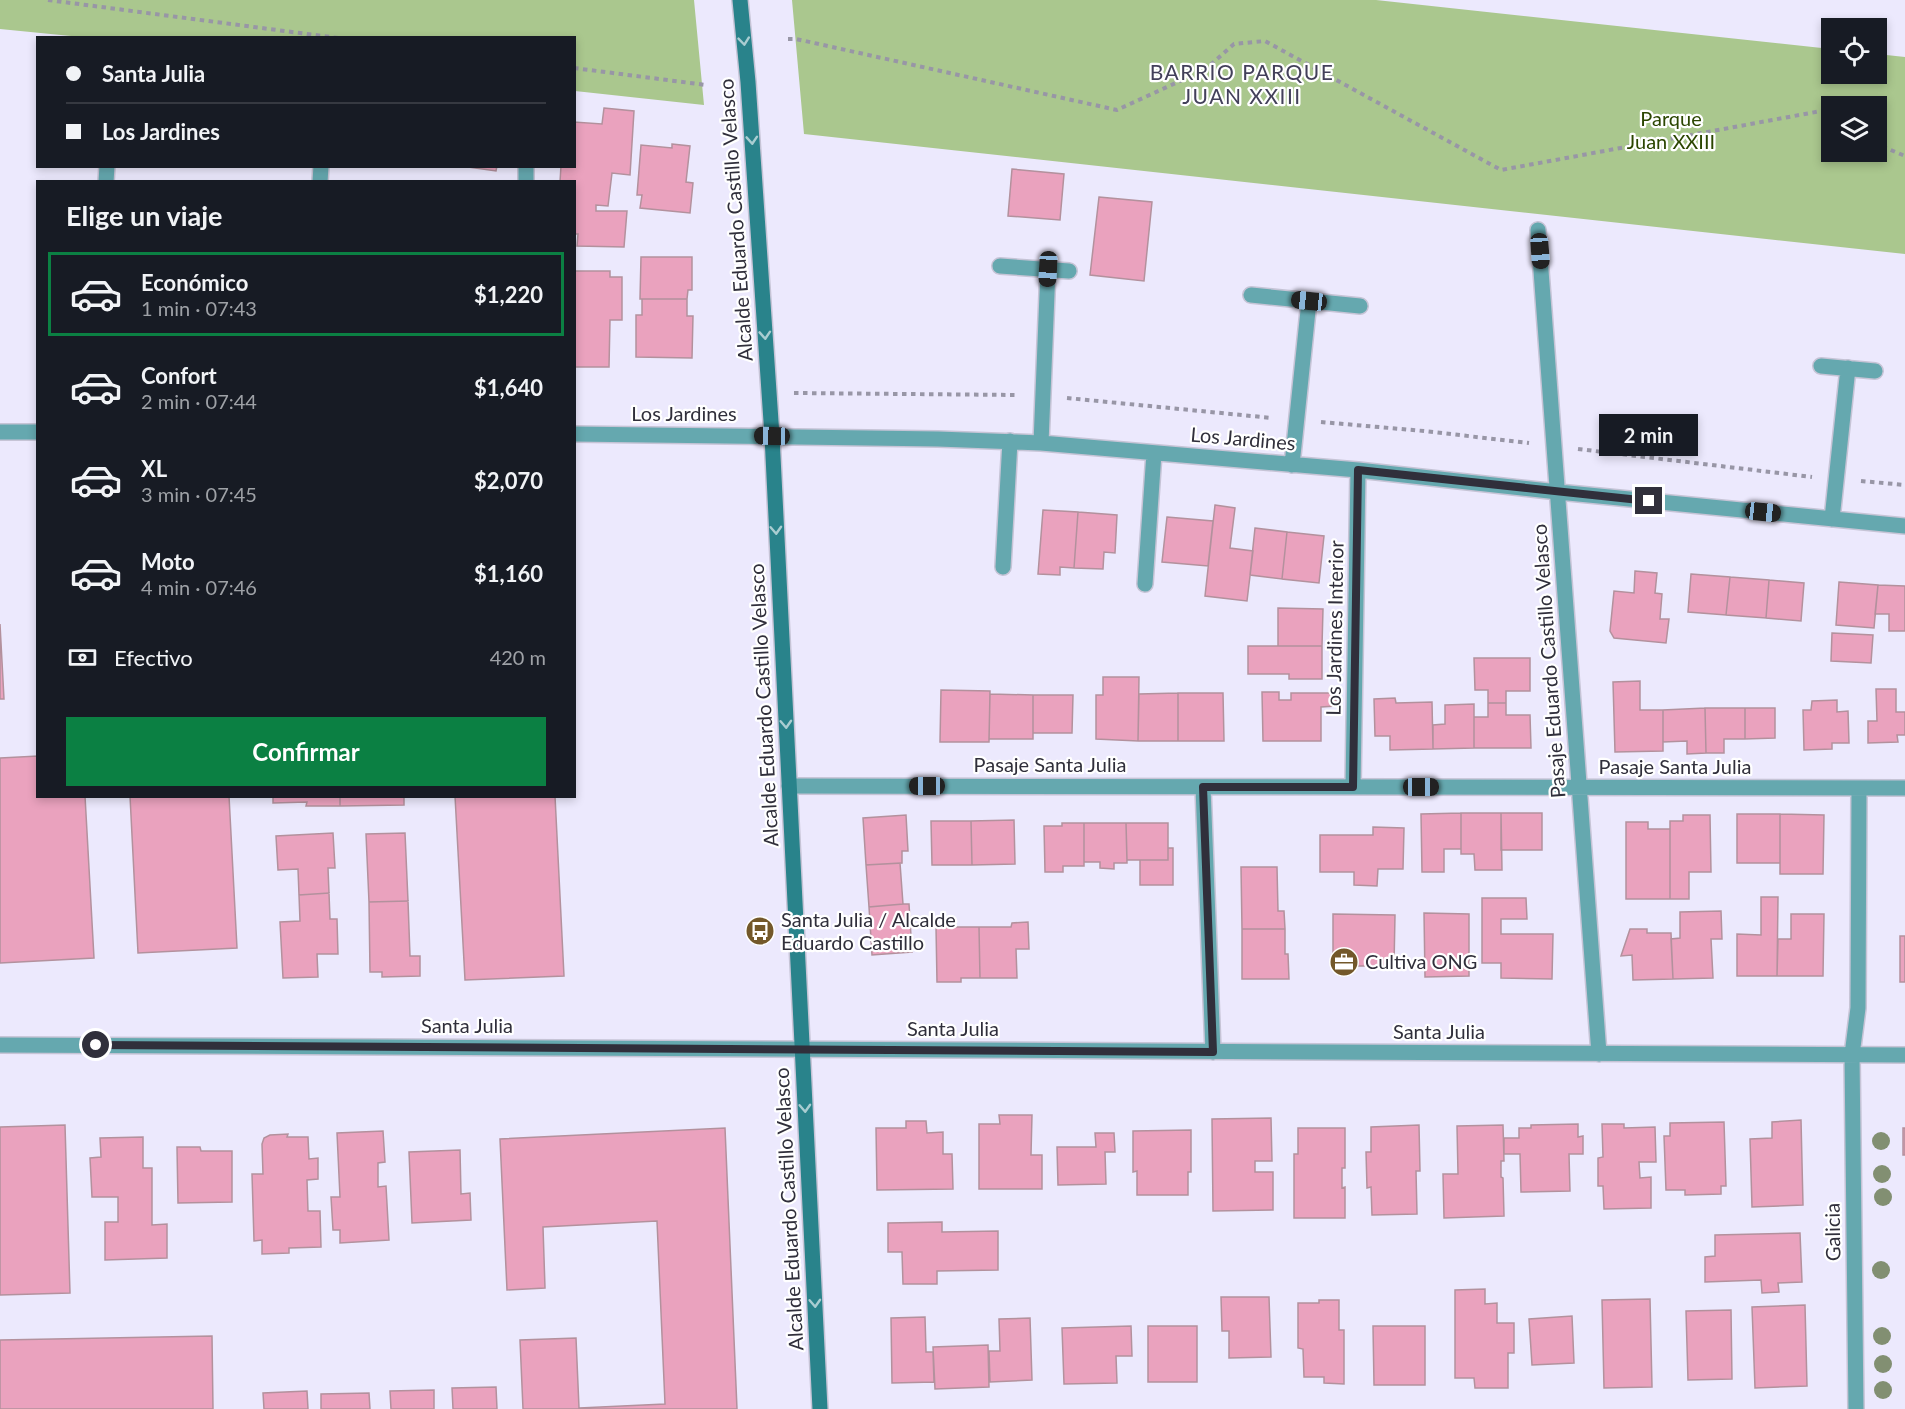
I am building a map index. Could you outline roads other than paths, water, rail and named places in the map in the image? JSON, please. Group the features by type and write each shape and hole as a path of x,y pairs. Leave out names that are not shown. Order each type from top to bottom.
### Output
{"main road":[{"name":"Alcalde Eduardo Castillo Velasco","path":"740,0 748,82 772,436 820,1409"}],"street":[{"name":"Pasaje Eduardo Castillo Velasco","path":"1538,230 1599,1054"},
{"path":"1000,266 1070,271"},
{"path":"1041,443 1048,269"},
{"path":"1251,295 1360,306"},
{"path":"1292,465 1309,301"},
{"path":"1821,366 1875,371"},
{"path":"1832,519 1848,368"},
{"path":"0,432 36,432"},
{"name":"Los Jardines","path":"576,434 772,436 1041,443 1358,470 1905,526"},
{"path":"1003,567 1010,441"},
{"path":"1145,584 1154,453"},
{"name":"Los Jardines Interior","path":"1353,787 1358,470"},
{"name":"Pasaje Santa Julia","path":"789,786 1905,788"},
{"path":"1203,787 1213,1052"},
{"path":"1852,1055 1858,1008 1859,788"},
{"name":"Santa Julia","path":"0,1045 1905,1055"},
{"name":"Galicia","path":"1852,1055 1856,1409"}],"place":[{"name":"Santa Julia / Alcalde Eduardo Castillo","path":"760,931"},
{"name":"Cultiva ONG","path":"1344,962"}],"district":[{"name":"BARRIO PARQUE JUAN XXIII","path":"1242,85"}],"park label":[{"name":"Parque Juan XXIII","path":"1671,130"}]}
